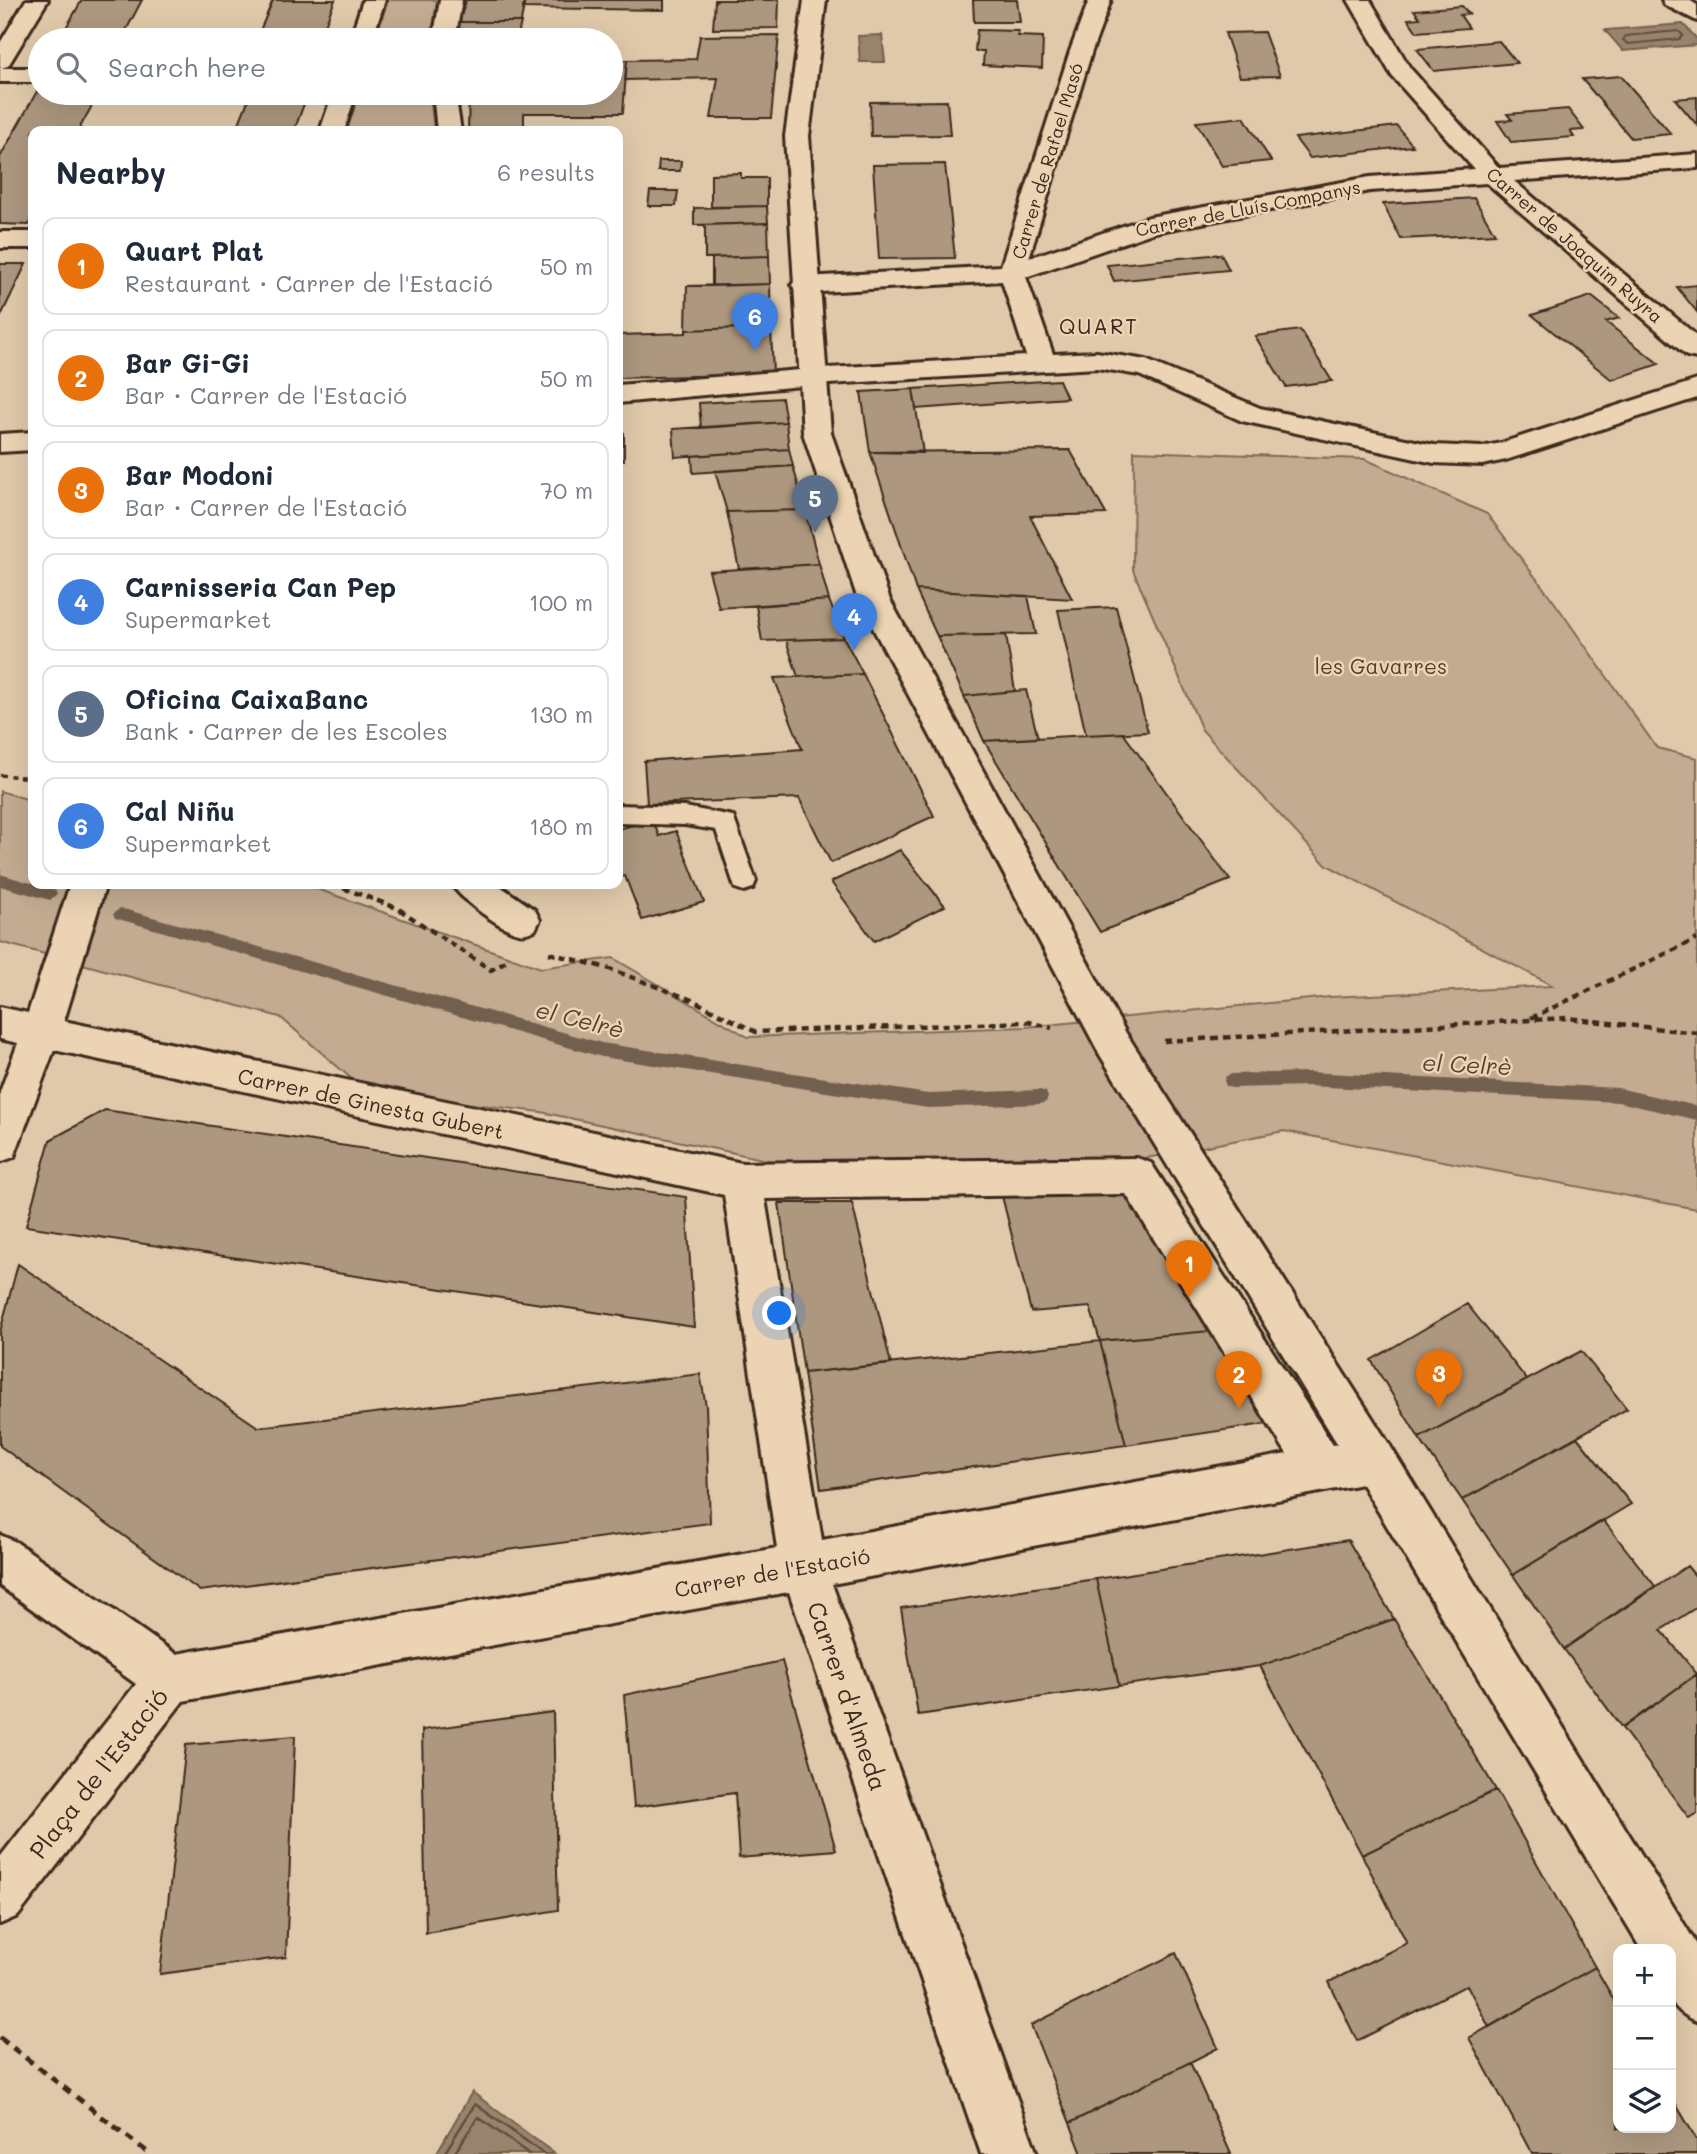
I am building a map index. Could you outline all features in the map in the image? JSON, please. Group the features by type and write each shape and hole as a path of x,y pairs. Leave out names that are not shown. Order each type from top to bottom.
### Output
{"street":[{"path":"0,61 37,0"},
{"path":"365,28 374,0"},
{"path":"446,28 451,0"},
{"path":"815,0 797,136 817,433 874,600 1113,1044 1373,1460 1666,1944"},
{"name":"Carrer de Rafael Masó","path":"1042,362 1012,273 1081,51 1100,0"},
{"name":"Carrer de Joaquim Ruyra","path":"1359,0 1400,71 1493,176 1697,350"},
{"path":"1673,0 1697,14"},
{"path":"0,75 28,75"},
{"path":"334,126 340,105"},
{"path":"446,105 448,126"},
{"name":"Carrer de Lluís Companys","path":"805,285 1012,273 1149,225 1370,184 1697,161"},
{"path":"0,240 28,240"},
{"path":"623,394 812,377 1097,360 1146,368 1252,415 1434,454 1482,456 1506,451 1697,388"},
{"path":"0,443 28,440"},
{"path":"0,1146 41,1033 87,889"},
{"path":"477,889 522,920"},
{"name":"Carrer de Ginesta Gubert","path":"0,1023 743,1181 1137,1176 1322,1470"},
{"name":"Carrer d'Almeda","path":"743,1181 803,1566 1009,2154"},
{"name":"Carrer de l'Estació","path":"170,1679 803,1566 1373,1460"},
{"name":"Plaça de l'Estació","path":"0,1558 170,1679 0,1898"},
{"path":"1676,1960 1697,1994"}],"lane":[{"path":"623,814 685,816 724,822 744,881"}],"path":[{"path":"0,775 28,778"},
{"path":"346,889 397,908 491,970 509,959"},
{"path":"1527,1020 1697,939"},
{"path":"540,951 607,968 692,1000 755,1032 1029,1022 1113,1044 1566,1018 1697,1033"},
{"path":"0,2038 149,2154"}],"green space":[{"path":"388,0 437,0 433,28 379,28"},
{"path":"355,105 431,105 433,126 349,126"},
{"name":"les Gavarres","path":"1134,451 1365,459 1487,514 1555,603 1657,748 1697,758 1697,1209 1284,1131 1111,1165 772,1161 541,1112 367,1092 280,1017 0,942 0,791 28,799 28,889 317,889 541,968 613,958 748,1037 1026,1027 1330,997 1553,986 1325,864 1202,730 1133,570"}],"water":[{"path":"1683,24 1697,39 1697,45 1623,51 1605,30"},
{"path":"882,35 885,62 860,62 858,36"},
{"path":"472,2092 555,2154 436,2154"}],"building":[{"path":"82,0 142,0 127,28 66,28"},
{"path":"273,0 335,0 324,28 261,28"},
{"path":"466,0 525,0 521,22 459,22"},
{"path":"525,0 664,0 664,10 523,8"},
{"path":"715,0 779,0 778,28 713,29"},
{"path":"973,0 1017,0 1020,22 974,22"},
{"path":"1462,6 1469,14 1460,15 1469,28 1417,32 1408,19 1420,18 1414,10"},
{"path":"459,22 521,22 520,28 458,28"},
{"path":"977,30 1019,31 1018,36 1043,37 1042,68 983,65 984,51 975,51"},
{"path":"1264,32 1280,76 1240,77 1225,33"},
{"path":"779,35 771,118 711,118 718,78 625,80 627,60 696,59 700,36"},
{"path":"1499,41 1517,63 1434,71 1417,49"},
{"path":"623,60 627,60 623,113 524,113 524,126 468,126 469,105 623,105"},
{"path":"1621,76 1671,134 1631,138 1582,79"},
{"path":"1697,97 1697,125 1675,99"},
{"path":"947,101 950,135 871,136 870,102"},
{"path":"29,105 92,105 81,126 28,126 28,225 0,224 0,157"},
{"path":"246,105 304,105 296,126 238,126"},
{"path":"1568,109 1584,130 1570,131 1574,137 1511,142 1497,121 1512,120 1507,114"},
{"path":"1244,117 1271,161 1222,166 1196,122"},
{"path":"1397,126 1413,146 1310,158 1295,138"},
{"path":"659,161 681,161 680,171 658,171"},
{"path":"945,164 955,258 879,259 873,165"},
{"path":"741,173 741,178 767,178 767,206 711,207 711,174"},
{"path":"650,191 678,191 676,206 648,206"},
{"path":"1474,198 1495,234 1401,239 1383,204"},
{"path":"767,206 768,223 694,225 694,208"},
{"path":"768,223 769,256 705,258 705,225"},
{"path":"1221,254 1229,270 1114,281 1107,265"},
{"path":"769,256 770,284 712,286 712,258"},
{"path":"0,264 26,264 0,318"},
{"path":"770,284 771,327 686,330 687,286"},
{"path":"1697,285 1697,312 1677,287"},
{"path":"1591,296 1619,318 1606,322 1659,364 1612,380 1532,315"},
{"path":"771,327 773,374 623,378 623,335 686,333 686,330"},
{"path":"1300,330 1332,381 1286,387 1255,336"},
{"path":"1059,380 1067,398 916,409 913,389"},
{"path":"913,389 923,453 870,452 861,392"},
{"path":"782,398 786,422 701,428 699,403"},
{"path":"786,422 789,449 675,457 673,429"},
{"path":"789,449 793,466 693,473 692,456"},
{"path":"1070,450 1106,514 1030,516 1072,599 916,590 870,452"},
{"path":"793,466 805,510 727,512 715,471"},
{"path":"805,510 819,564 739,569 727,512"},
{"path":"819,564 829,600 719,608 709,571"},
{"path":"916,590 1028,596 1036,634 937,636"},
{"path":"829,600 844,638 762,641 756,606"},
{"path":"1116,607 1148,732 1086,735 1058,610"},
{"path":"1006,635 1015,691 964,696 937,636"},
{"path":"844,638 863,674 798,677 786,640"},
{"path":"863,674 934,816 831,863 799,798 647,804 644,761 802,749 774,678"},
{"path":"1026,690 1038,738 984,741 964,696"},
{"path":"1123,733 1230,880 1100,932 984,741"},
{"path":"653,820 659,836 676,831 704,902 642,920 623,877 623,828"},
{"path":"900,850 945,906 874,941 831,882"},
{"path":"105,1110 686,1197 694,1327 26,1226 50,1140"},
{"path":"1138,1189 1222,1330 1100,1341 1090,1307 1031,1312 1001,1192"},
{"path":"779,1203 852,1203 891,1364 804,1373"},
{"path":"18,1264 258,1427 700,1374 706,1406 710,1523 200,1591 0,1446 0,1332"},
{"path":"1467,1304 1527,1380 1419,1438 1371,1360"},
{"path":"1222,1330 1278,1422 1126,1445 1100,1341"},
{"path":"1100,1341 1126,1445 821,1489 804,1373"},
{"path":"1581,1351 1627,1409 1462,1500 1419,1438"},
{"path":"1577,1437 1631,1504 1513,1575 1462,1500"},
{"path":"1603,1520 1655,1586 1564,1649 1513,1575"},
{"path":"1348,1540 1394,1619 1260,1666 1119,1686 1096,1579"},
{"path":"1687,1566 1697,1578 1697,1607 1661,1630 1697,1674 1622,1728 1564,1649"},
{"path":"1096,1579 1119,1686 918,1715 901,1608"},
{"path":"1394,1619 1496,1790 1362,1855 1260,1666"},
{"path":"782,1661 836,1850 739,1858 735,1793 634,1807 624,1695"},
{"path":"1697,1674 1697,1813 1689,1818 1622,1728"},
{"path":"553,1712 558,1910 426,1933 422,1730"},
{"path":"295,1736 286,1957 160,1974 186,1745"},
{"path":"1496,1790 1595,1967 1489,2027 1467,1985 1357,2041 1329,1982 1407,1943 1362,1855"},
{"path":"1176,1953 1218,2048 1070,2123 1031,2025"},
{"path":"1595,1967 1613,1998 1613,2133 1676,2133 1676,2104 1697,2140 1697,2154 1532,2154 1469,2038"},
{"path":"1190,2062 1231,2154 1082,2154 1070,2123"}],"waterway":[{"name":"el Celrè","path":"0,880 28,888"},
{"name":"el Celrè","path":"32,889 50,894"},
{"name":"el Celrè","path":"120,914 602,1050 928,1101 1040,1097"},
{"name":"el Celrè","path":"1232,1081 1308,1079 1618,1095 1697,1113"}],"place":[{"name":"Cal Niñu","path":"755,351"},
{"name":"Oficina CaixaBanc","path":"815,533"},
{"name":"Carnisseria Can Pep","path":"854,651"},
{"name":"Quart Plat","path":"1189,1298"},
{"name":"Bar Modoni","path":"1439,1408"},
{"name":"Bar Gi-Gi","path":"1239,1409"}],"district":[{"name":"QUART","path":"1099,325"}]}
